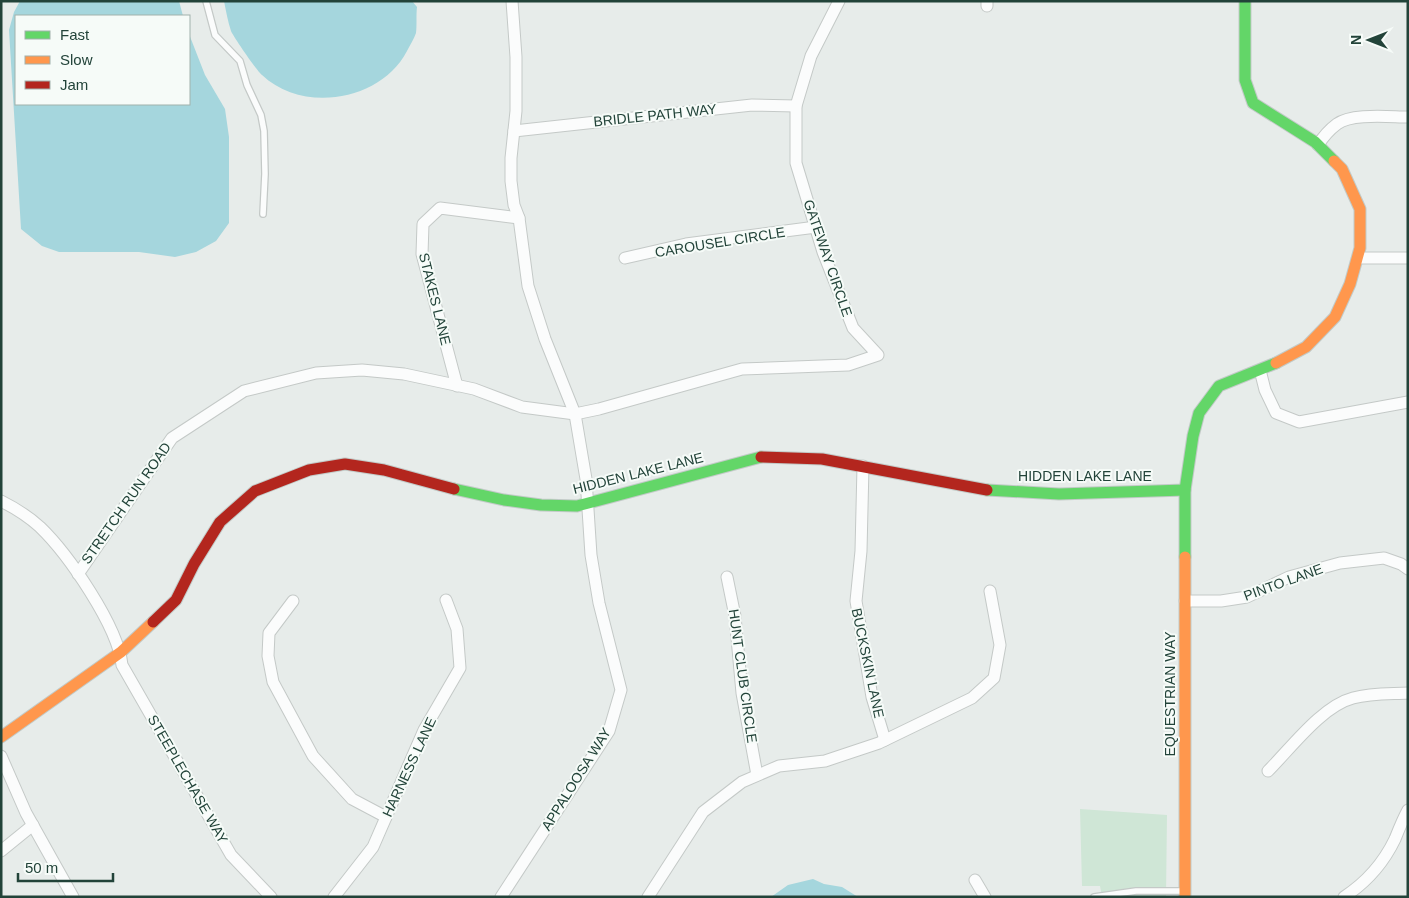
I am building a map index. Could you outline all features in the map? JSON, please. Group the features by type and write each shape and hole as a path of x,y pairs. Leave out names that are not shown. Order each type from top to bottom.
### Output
{"street":[{"name":"APPALOOSA WAY","path":"501,897 609,731 621,690 599,603 591,556 588,503 575,414 545,339 528,286 519,218 514,205 511,158 514,131 516,57 512,1"},
{"name":"GATEWAY CIRCLE","path":"575,414 742,369 848,365 878,355 853,328 823,252 796,163 796,106 812,56 839,1"},
{"name":"EQUESTRIAN WAY","path":"1186,894 1185,490 1193,436 1199,413 1219,386 1286,359 1306,347 1335,317 1350,284 1360,248 1360,209 1342,169 1318,145 1253,103 1245,80 1245,1"},
{"name":"BRIDLE PATH WAY","path":"514,131 752,105 796,106"},
{"path":"1318,145 1324,136 1338,123 1357,118 1408,117"},
{"name":"STAKES LANE","path":"457,386 422,254 423,224 440,208 519,218"},
{"name":"CAROUSEL CIRCLE","path":"625,258 686,244 816,228"},
{"path":"1358,258 1408,258"},
{"name":"STRETCH RUN ROAD","path":"78,574 172,438 244,391 316,373 362,370 404,374 474,389 522,408 575,414"},
{"path":"1260,370 1265,390 1276,413 1299,422 1408,402"},
{"name":"HIDDEN LAKE LANE","path":"1,737 121,652 176,600 194,564 220,522 255,491 309,470 345,464 384,470 436,485 504,500 542,505 578,506 760,457 822,459 993,491 1059,494 1185,490"},
{"name":"BUCKSKIN LANE","path":"862,466 862,551 856,601 872,697 885,740"},
{"name":"STEEPLECHASE WAY","path":"1,500 20,511 39,526 78,574 103,614 121,652 122,665 232,855 271,897"},
{"name":"PINTO LANE","path":"1185,601 1221,601 1247,597 1289,577 1347,562 1384,558 1401,564 1408,569"},
{"name":"HUNT CLUB CIRCLE","path":"727,577 735,616 742,693 758,775"},
{"path":"648,897 703,812 742,782 779,766 825,761 885,740 972,698 994,678 1000,645 990,591"},
{"name":"HARNESS LANE","path":"334,897 373,847 424,730 460,668 457,629 446,600"},
{"path":"293,601 269,634 268,656 272,682 313,756 352,799 386,818"},
{"path":"1268,772 1322,716 1336,705 1352,698 1372,694 1408,693"},
{"path":"1,756 33,825 73,897"},
{"path":"1344,897 1358,888 1377,870 1394,841 1408,810"},
{"path":"1,851 33,825"},
{"path":"975,880 985,897"}],"lane":[{"path":"206,1 215,35 240,61 247,85 261,115 264,131 265,174 263,214"},
{"path":"1094,897 1136,891 1186,894"}],"green space":[{"path":"1080,809 1167,815 1166,897 1102,897 1100,886 1082,886"}],"water":[{"path":"20,1 179,1 183,15 15,15 15,105 190,105 190,37 205,75 225,109 229,137 229,223 216,241 196,252 175,257 139,252 59,252 42,246 21,229 9,30 14,12"},
{"path":"224,1 412,1 417,7 416,33 407,51 395,68 379,81 361,91 319,98 298,95 279,87 262,75 255,67 231,31"},
{"path":"813,879 824,884 842,887 858,897 771,897 788,885"}],"traffic: fast":[{"path":"1245,1 1245,80 1253,103 1315,142 1334,161"},
{"path":"1185,557 1185,490 1193,436 1199,413 1219,386 1276,363"},
{"path":"454,489 504,500 541,505 577,506 761,457"},
{"path":"987,490 1059,494 1185,490"}],"traffic: slow":[{"path":"1276,363 1306,347 1335,317 1350,284 1360,248 1360,209 1342,169 1334,161"},
{"path":"1185,557 1185,897"},
{"path":"1,737 121,652 153,622"}],"traffic: jam":[{"path":"761,457 822,459 987,490"},
{"path":"153,622 176,600 194,564 220,522 255,491 309,470 345,464 384,470 454,489"}]}
